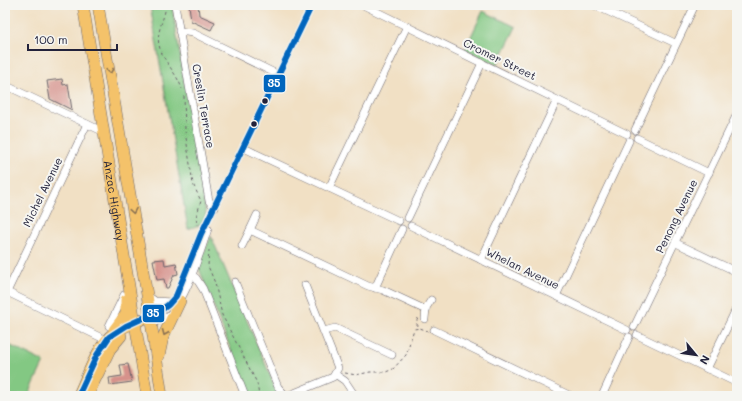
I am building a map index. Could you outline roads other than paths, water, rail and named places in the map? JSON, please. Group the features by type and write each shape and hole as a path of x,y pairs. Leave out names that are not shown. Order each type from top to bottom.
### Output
{"highway":[{"name":"Anzac Highway","path":"83,5 125,254 147,396"},
{"name":"Anzac Highway","path":"98,5 147,294 162,396"},
{"path":"110,171 122,159 123,152"},
{"path":"110,171 127,172"},
{"path":"78,396 126,314 125,293 121,267 125,254"},
{"path":"157,369 163,337 176,301"},
{"path":"87,396 106,355 111,339 150,319"},
{"path":"111,339 132,341 140,354"}],"street":[{"name":"Creslin Terrace","path":"175,5 209,201 215,208"},
{"path":"150,319 166,317 176,301 189,274 201,234 215,208 312,5"},
{"name":"Cromer Street","path":"363,5 558,100 628,137"},
{"path":"594,5 676,43"},
{"path":"635,130 695,5"},
{"path":"329,188 407,26"},
{"path":"179,31 193,33 279,74"},
{"path":"408,218 482,63"},
{"path":"5,85 104,132"},
{"path":"481,260 558,100"},
{"name":"Penong Avenue","path":"634,327 676,243 737,114"},
{"name":"Michel Avenue","path":"6,291 87,124"},
{"path":"556,296 630,130 635,130"},
{"path":"635,130 638,134 637,138"},
{"path":"628,137 634,141 637,138"},
{"path":"637,138 709,173"},
{"path":"244,148 399,221"},
{"path":"242,246 257,215"},
{"path":"399,221 403,217 408,218"},
{"path":"402,229 407,229 411,226 411,221 408,218"},
{"path":"399,221 399,226 402,229"},
{"name":"Whelan Avenue","path":"411,226 627,330"},
{"path":"375,288 402,229"},
{"path":"250,230 426,310"},
{"path":"676,243 737,272"},
{"path":"189,274 199,281 203,289 245,396"},
{"path":"235,282 278,387 286,396 335,374 338,368 337,362 305,285"},
{"path":"6,291 111,339"},
{"path":"109,326 125,293"},
{"path":"147,294 155,301 176,301"},
{"path":"425,319 426,310 431,300"},
{"path":"707,369 737,307"},
{"path":"629,337 626,334 630,327 634,327 637,330 637,335"},
{"path":"324,331 335,328 392,355"},
{"path":"434,330 571,396"},
{"path":"637,335 737,383"},
{"path":"629,337 634,338 637,335"},
{"path":"602,396 629,337"},
{"path":"335,374 345,381 355,396"}]}
